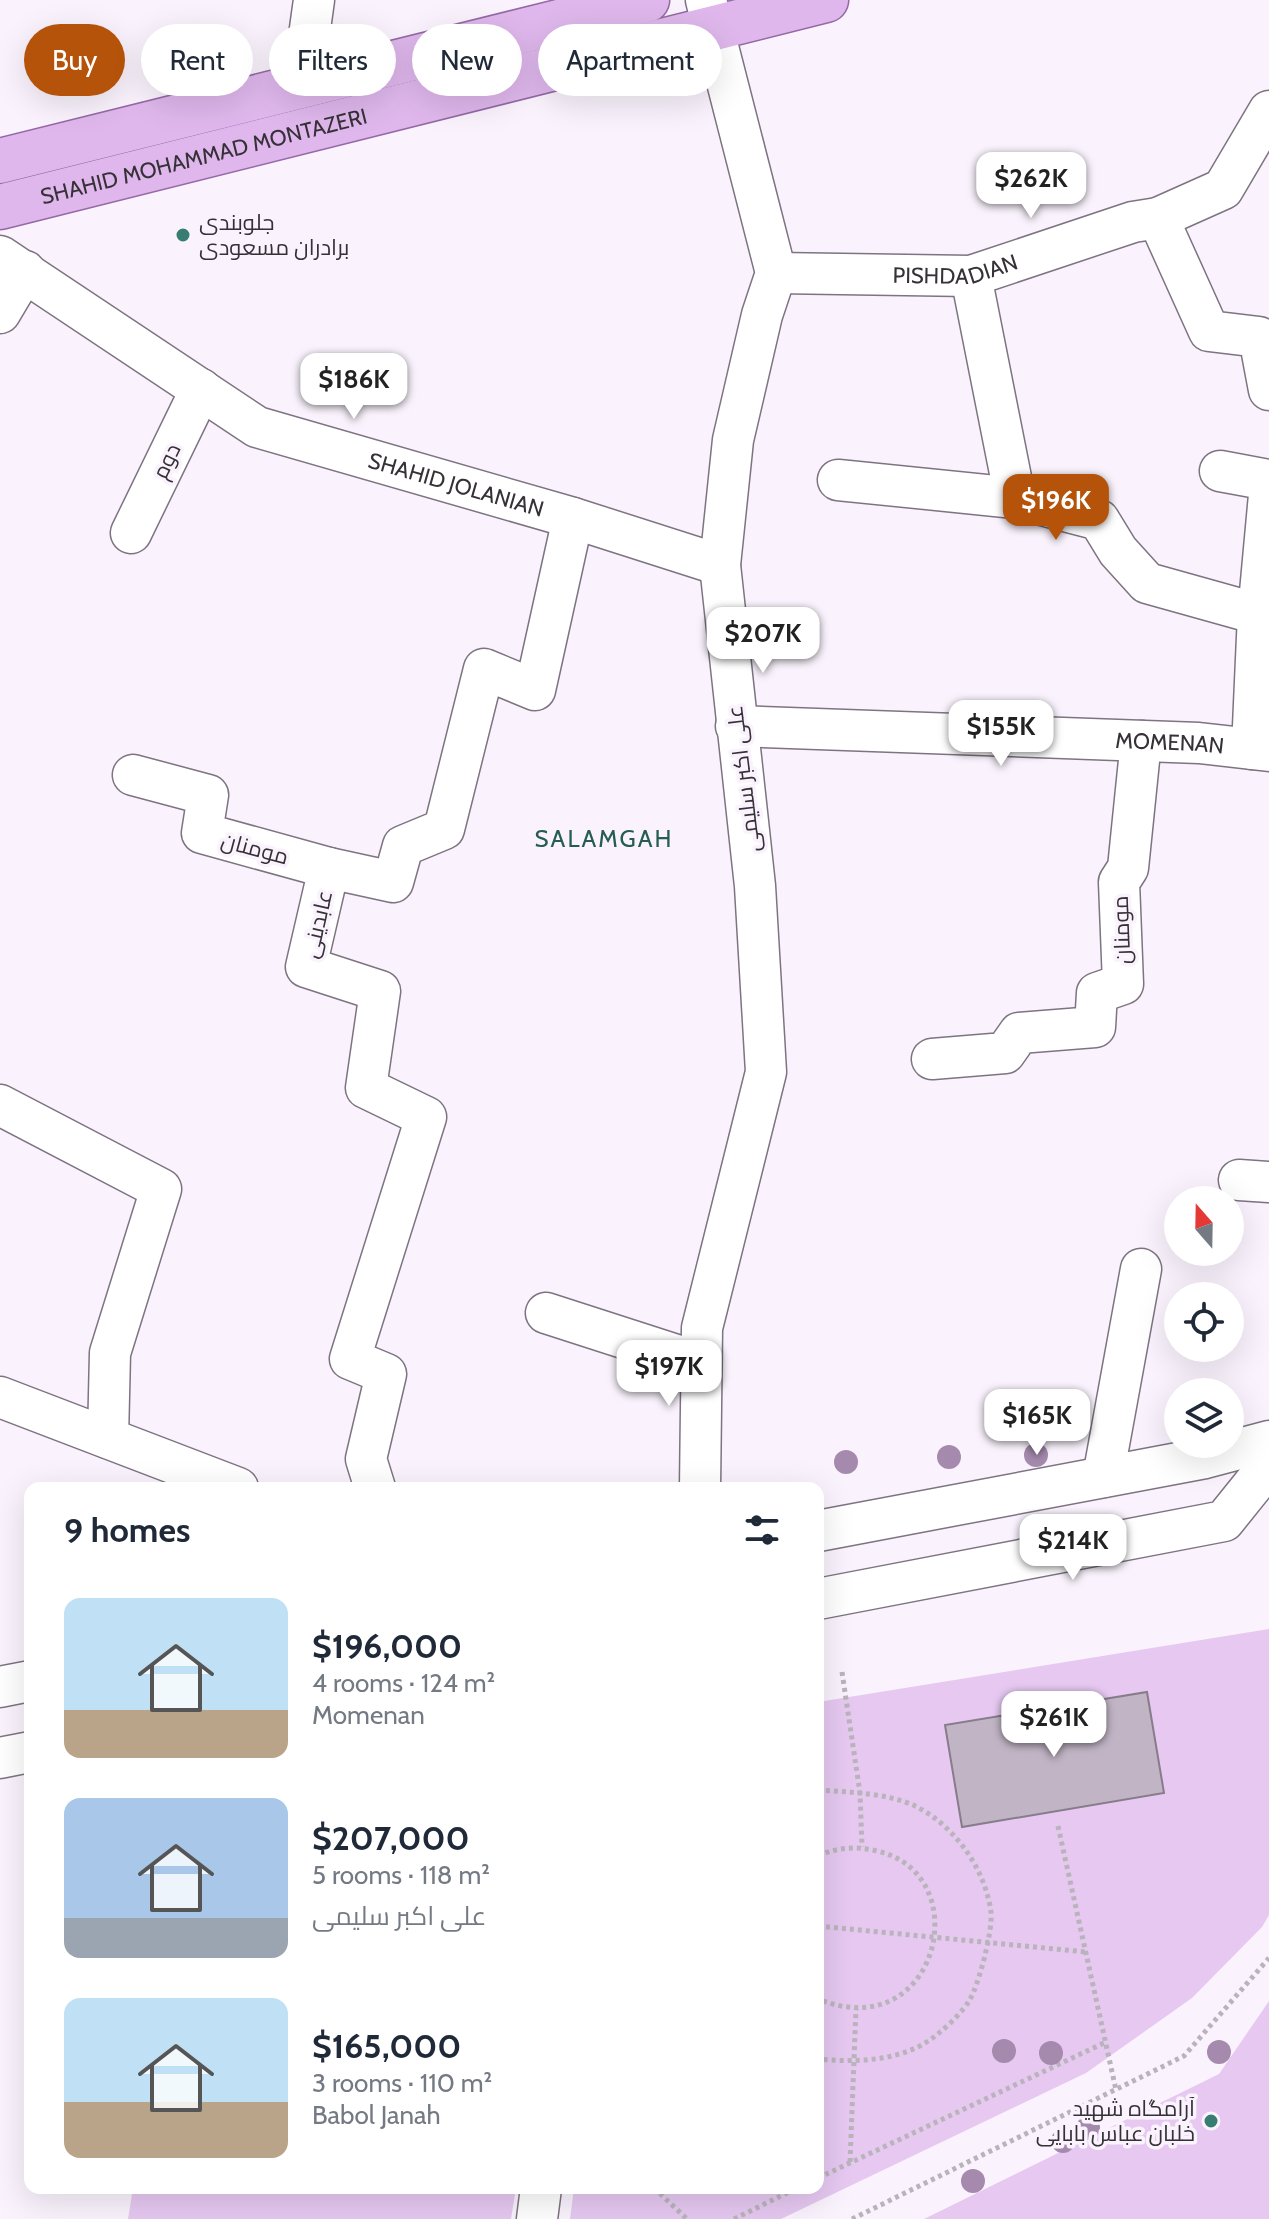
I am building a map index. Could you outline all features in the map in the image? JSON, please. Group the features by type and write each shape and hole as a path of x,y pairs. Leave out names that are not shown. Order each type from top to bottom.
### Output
{"main road":[{"name":"SHAHID MOHAMMAD MONTAZERI","path":"396,63 647,0"},
{"name":"SHAHID MOHAMMAD MONTAZERI","path":"0,207 710,14 826,0"},
{"name":"SHAHID MOHAMMAD MONTAZERI","path":"0,161 269,94"}],"street":[{"path":"311,24 314,0"},
{"path":"710,14 776,273"},
{"name":"PISHDADIAN","path":"776,273 971,276 1133,222 1158,218 1223,189 1269,111"},
{"path":"1158,218 1209,331 1259,337 1269,390"},
{"path":"0,313 12,264"},
{"name":"SHAHID JOLANIAN","path":"12,264 257,427 573,518 720,565"},
{"name":"علی اکبر سلیمی","path":"700,1482 702,1328 766,1072 755,886 720,565 733,440 762,315 776,273"},
{"path":"971,276 1015,498"},
{"name":"دوم","path":"131,533 201,389"},
{"path":"1220,471 1269,480"},
{"path":"838,480 1015,498 1099,520 1118,551 1147,583 1258,614"},
{"path":"1261,750 1258,614 1269,495"},
{"name":"عابدینی","path":"373,1482 366,1459 386,1374 350,1359 426,1117 366,1088 380,991 306,967 329,868 393,882 403,846 444,829 484,669 535,690 573,518"},
{"name":"MOMENAN","path":"736,726 1199,743 1261,750"},
{"name":"مومنان","path":"932,1059 1005,1053 1019,1033 1095,1027 1097,993 1123,984 1119,882 1128,868 1141,741"},
{"name":"مومنان","path":"133,775 208,795 202,833 329,868"},
{"path":"0,1105 161,1189 110,1353 108,1438"},
{"path":"1103,1477 1141,1269"},
{"path":"546,1313 701,1363"},
{"path":"0,1397 222,1482"},
{"path":"824,1530 1205,1458 1269,1441"},
{"path":"824,1598 1224,1521 1269,1465"},
{"path":"0,1687 24,1682"},
{"path":"0,1758 24,1753"},
{"path":"537,2219 540,2194"}],"path":[{"path":"842,1672 860,1793 862,1847"},
{"path":"824,1790 860,1793 914,1806 952,1832 978,1869 991,1913 988,1942 969,2001 939,2034 898,2055 852,2062 824,2060"},
{"path":"1058,1826 1116,2090"},
{"path":"824,1854 840,1848 862,1847 887,1853 909,1866 925,1887 935,1911 936,1937 930,1959 918,1979 900,1995 879,2005 856,2009 824,2002"},
{"path":"824,1927 1086,1952"},
{"path":"852,2219 1184,2056 1269,1958"},
{"path":"850,2162 856,2009"},
{"path":"824,2175 1106,2042"},
{"path":"660,2194 687,2219"},
{"path":"734,2219 785,2194"}],"shaded area":[{"path":"1269,1629 1269,1915 1262,1927 1192,1998 1086,2073 781,2219 570,2219 573,2194 824,2194 824,1701"},
{"path":"1269,2001 1269,2219 924,2219 1219,2074"},
{"path":"132,2194 515,2194 511,2219 128,2219"}],"building":[{"path":"1147,1692 1164,1793 962,1827 945,1725"}],"place":[{"name":"جلوبندی برادران مسعودی","path":"183,235"},
{"name":"آرامگاه شهید خلبان عباس بابایی","path":"1211,2121"}],"district":[{"name":"SALAMGAH","path":"604,839"}]}
